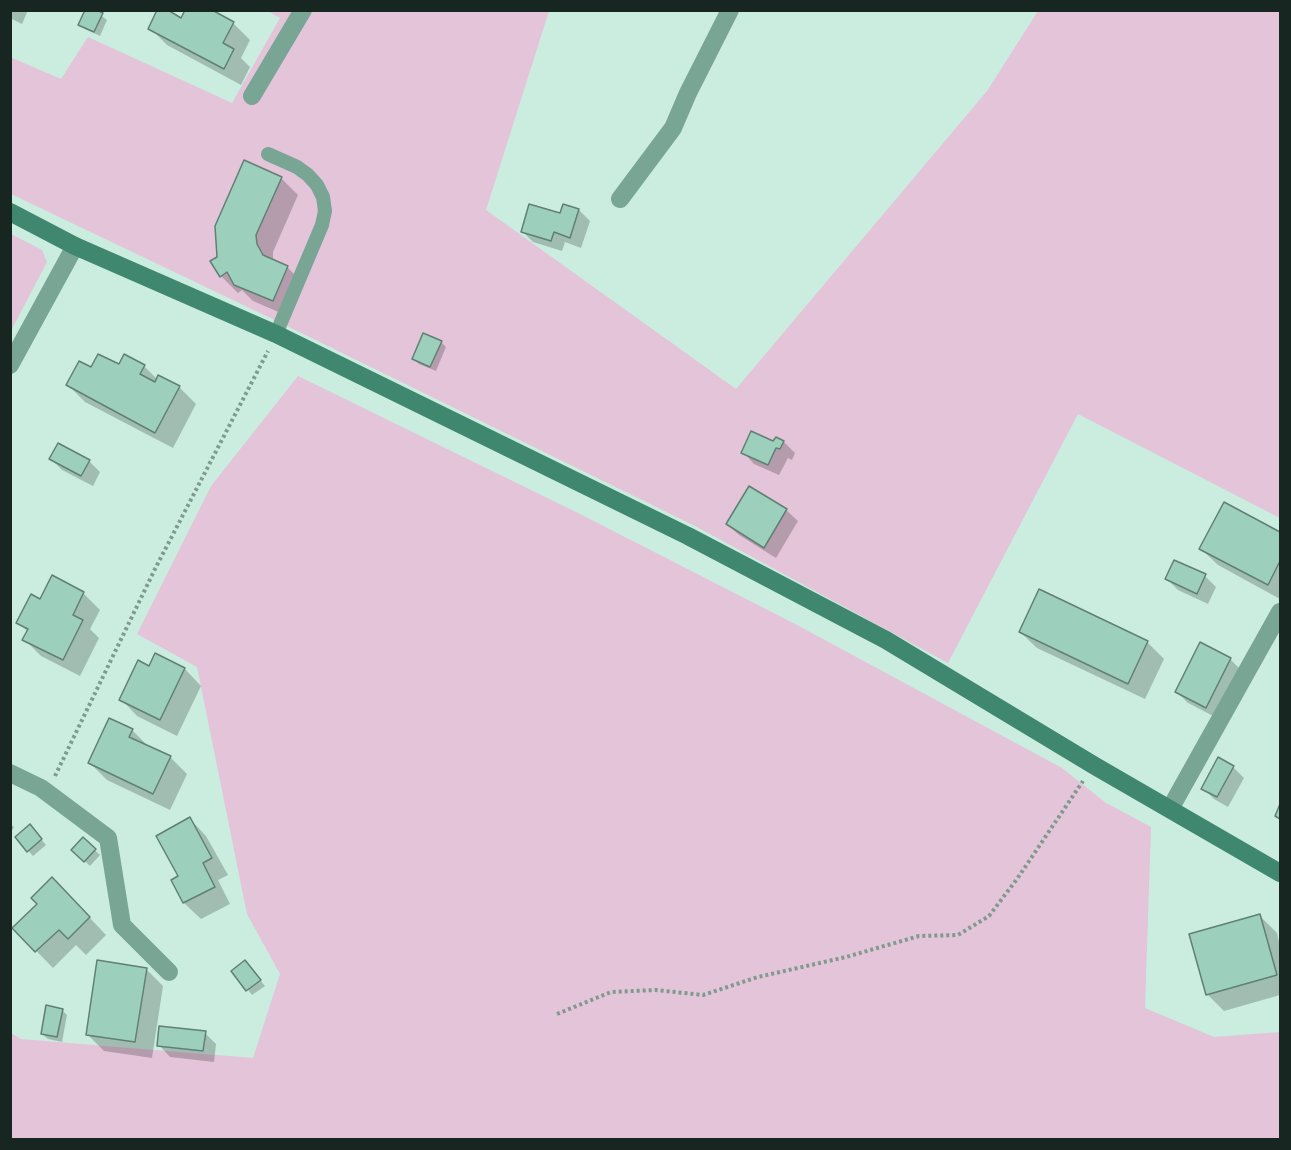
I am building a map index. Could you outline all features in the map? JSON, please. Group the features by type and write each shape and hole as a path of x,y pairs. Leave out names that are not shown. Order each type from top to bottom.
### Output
{"street":[{"path":"252,96 303,10"},
{"path":"620,199 674,128 688,93 730,10"},
{"path":"10,212 75,246 276,334 688,536 886,640 1095,766 1281,873"},
{"path":"10,365 75,246"},
{"path":"1170,809 1281,612"},
{"path":"10,773 41,788 108,838 122,925 169,972"}],"lane":[{"path":"268,154 308,174 317,185 324,211 322,225 276,334"}],"path":[{"path":"41,788 55,776 156,569 276,334"},
{"path":"557,1014 611,992 656,990 703,995 758,977 846,957 919,936 958,935 989,916 1017,879 1068,801 1095,766"}],"shaded area":[{"path":"268,11 549,11 486,210 736,389 987,91 1038,11 1280,11 1280,518 1078,414 948,663 695,526 281,323 11,194 10,57 61,79 88,37 232,103 280,18"},
{"path":"11,234 42,250 47,262 11,331"},
{"path":"298,376 578,513 797,625 1062,768 1106,803 1151,827 1145,1008 1214,1037 1280,1032 1280,1139 11,1139 11,1033 21,1039 253,1058 280,974 247,914 197,667 137,634 211,486"}],"building":[{"path":"85,10 97,10 103,13 94,32 78,25"},
{"path":"157,10 168,10 181,18 185,10 212,10 234,22 223,43 234,49 224,69 148,29"},
{"path":"244,160 282,177 256,235 257,244 263,255 288,266 273,301 234,285 227,272 220,277 210,261 217,257 215,226"},
{"path":"529,204 560,213 563,204 579,209 570,238 554,232 551,241 521,232"},
{"path":"423,333 442,341 430,367 412,359"},
{"path":"98,354 119,364 124,354 145,365 140,374 155,382 158,375 180,386 155,433 66,385 79,361 91,367"},
{"path":"751,431 773,441 776,437 784,441 780,449 776,448 768,465 741,453"},
{"path":"58,443 90,460 81,476 49,459"},
{"path":"749,486 787,509 764,548 726,524"},
{"path":"1224,502 1280,532 1280,561 1268,585 1199,549"},
{"path":"1174,560 1206,574 1197,594 1165,579"},
{"path":"52,575 84,592 73,615 83,620 63,660 22,640 28,629 16,623 31,594 40,599"},
{"path":"1039,589 1148,641 1128,684 1019,632"},
{"path":"1200,642 1231,658 1206,708 1175,692"},
{"path":"155,653 185,668 160,720 119,700 138,660 149,666"},
{"path":"109,718 133,729 129,737 171,756 153,794 88,763"},
{"path":"1218,757 1234,766 1217,797 1201,789"},
{"path":"1280,804 1280,819 1275,816"},
{"path":"190,817 212,858 203,863 215,887 183,903 171,880 178,876 156,836"},
{"path":"30,824 42,839 27,852 15,837"},
{"path":"83,837 96,849 84,862 71,850"},
{"path":"52,877 90,917 68,939 59,930 35,952 12,928 37,904 31,898"},
{"path":"1260,914 1277,975 1206,995 1189,934"},
{"path":"97,960 147,968 135,1042 86,1035"},
{"path":"245,960 261,980 246,991 231,971"},
{"path":"46,1005 63,1009 57,1037 41,1034"},
{"path":"159,1026 206,1031 203,1051 157,1046"}]}
